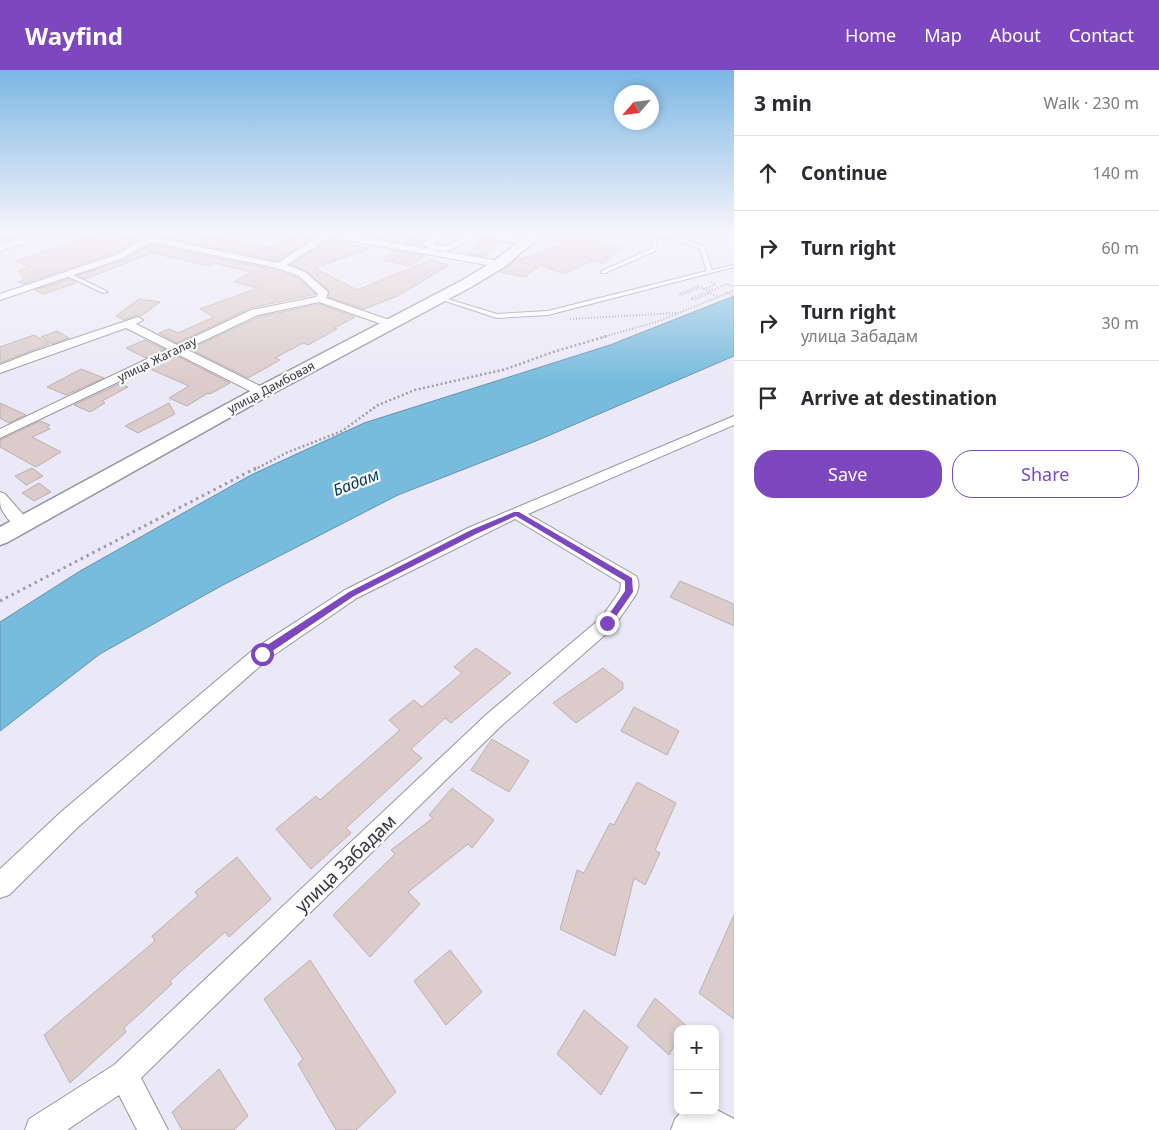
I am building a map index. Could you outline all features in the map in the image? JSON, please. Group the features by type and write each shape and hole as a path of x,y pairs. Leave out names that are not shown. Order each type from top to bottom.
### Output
{"street":[{"path":"0,297 42,282"},
{"path":"312,282 323,293 320,299 391,324"},
{"name":"улица Дамбовая","path":"0,536 466,282"},
{"name":"улица Жагалау","path":"0,434 255,312 320,299"},
{"path":"0,369 37,354 141,319"},
{"path":"127,324 262,392"},
{"path":"0,886 69,820 262,654 351,594 474,532 734,420"},
{"path":"0,497 22,524"},
{"name":"улица Забадам","path":"40,1130 124,1075 494,720 607,623 629,592 630,580 516,513"},
{"path":"124,1075 153,1130"}],"lane":[{"path":"85,282 105,292"},
{"path":"439,298 497,316 548,313 669,282"}],"path":[{"path":"710,291 704,289 716,284 713,282"},
{"path":"0,601 286,453 342,430 378,405 414,390 506,369 553,352 659,321 718,297 734,289 728,284 691,298 693,300 710,293 718,297"},
{"path":"726,293 734,295"},
{"path":"548,313 558,320 680,313"}],"water":[{"name":"Бадам","path":"734,296 734,356 536,441 398,495 221,586 100,654 0,731 0,622 80,571 251,475 364,423 610,345"}],"building":[{"path":"58,282 76,283 44,294 35,290"},
{"path":"236,282 303,282 316,294 250,308 177,343 159,333 169,329 178,333 214,317 200,309 258,288"},
{"path":"319,282 343,282 357,290 376,282 420,282 398,296 364,309 328,297 328,290"},
{"path":"139,299 160,302 141,316 137,315 124,320 116,316"},
{"path":"319,304 355,317 308,345 303,343 275,358 280,360 248,378 190,349 259,317"},
{"path":"57,331 69,338 52,344 41,337"},
{"path":"34,335 49,344 0,363 0,347"},
{"path":"145,340 164,349 146,358 126,348"},
{"path":"177,356 230,383 210,394 208,393 187,406 169,398 189,386 150,369"},
{"path":"81,369 104,378 66,395 47,387"},
{"path":"119,384 128,387 102,401 105,403 90,412 74,405"},
{"path":"0,403 26,415 9,423 0,418"},
{"path":"169,403 175,414 138,433 125,426"},
{"path":"40,421 50,425 47,427 50,429 32,437 61,452 36,467 0,447 0,440"},
{"path":"32,468 43,476 26,485 15,476"},
{"path":"39,483 51,492 34,501 22,493"},
{"path":"680,581 734,604 734,626 670,597"},
{"path":"476,648 511,673 451,723 445,718 411,749 422,758 346,828 351,833 311,869 276,829 316,796 320,800 400,730 389,720 414,700 422,707 462,673 454,667"},
{"path":"603,668 623,683 623,689 576,723 553,703"},
{"path":"634,707 679,731 667,755 621,731"},
{"path":"492,739 529,761 509,792 471,770"},
{"path":"637,782 676,803 655,850 660,853 645,885 634,878 615,956 560,929 577,870 584,873 610,823 614,825"},
{"path":"452,788 494,820 472,848 468,844 408,892 420,904 370,957 333,915 395,854 391,850 433,818 429,815"},
{"path":"237,857 271,899 229,937 225,932 170,981 172,984 124,1028 126,1032 70,1083 44,1035 155,941 152,936 198,896 195,892"},
{"path":"734,915 734,1019 699,993"},
{"path":"450,950 482,992 446,1025 414,981"},
{"path":"310,960 396,1092 356,1130 336,1130 298,1064 303,1059 264,999"},
{"path":"655,998 685,1025 674,1025 674,1046 669,1055 637,1026"},
{"path":"584,1010 628,1047 601,1095 557,1054"},
{"path":"219,1069 248,1116 234,1130 182,1130 172,1112"}],"route":[{"path":"262,654 351,594 516,513 630,580 629,592 607,623"}]}
